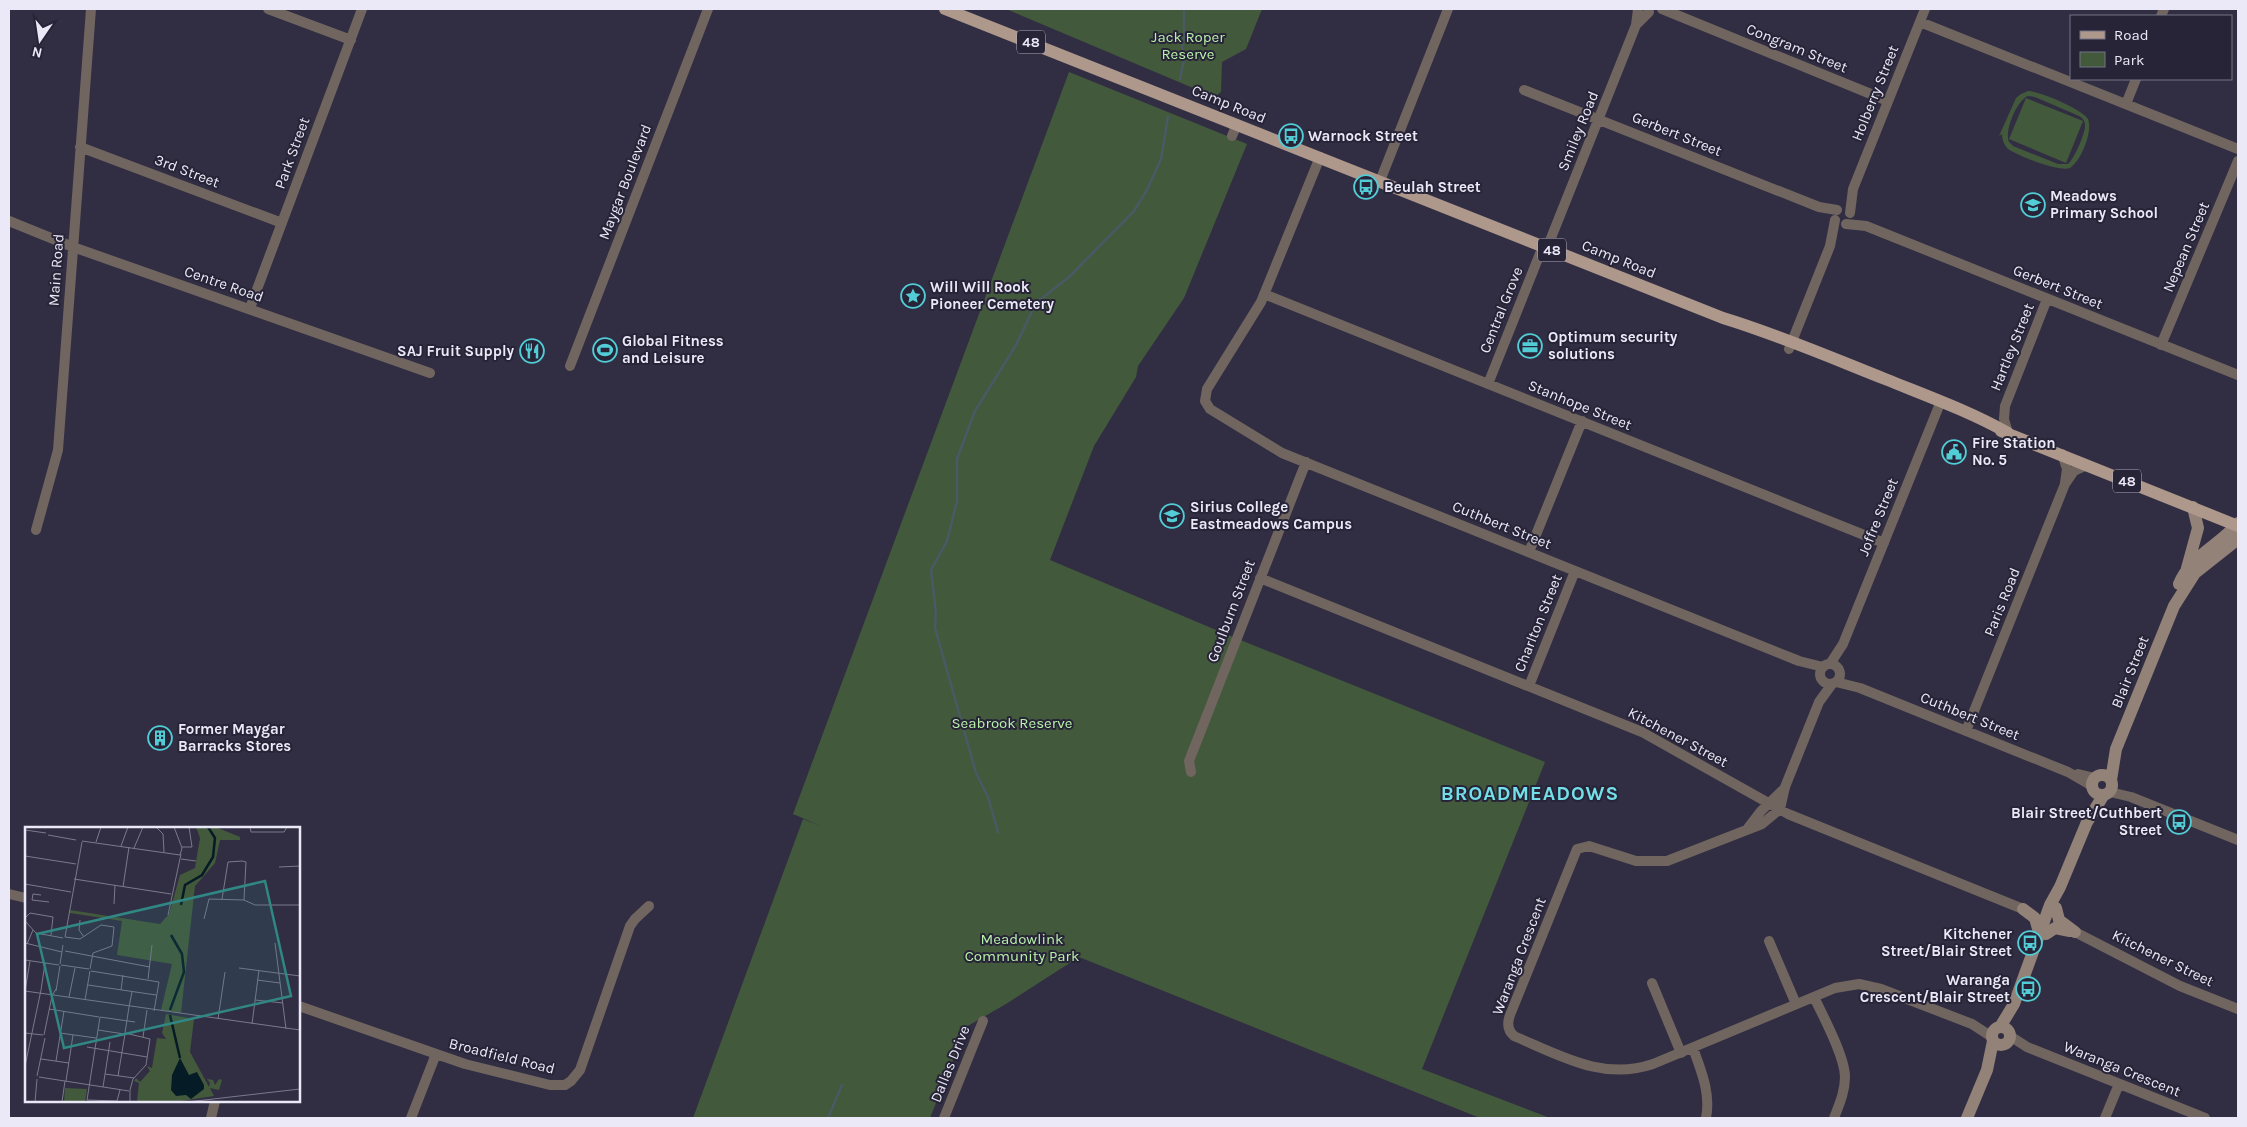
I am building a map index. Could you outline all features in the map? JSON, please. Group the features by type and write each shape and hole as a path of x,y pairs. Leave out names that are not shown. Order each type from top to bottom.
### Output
{"main road":[{"name":"Camp Road","path":"945,9 1235,130 1320,157 2238,524"},
{"name":"Camp Road","path":"1940,405 1986,421 2008,433"}],"street":[{"name":"Main Road","path":"36,530 58,450 91,9"},
{"path":"268,9 351,40"},
{"name":"Park Street","path":"250,308 362,9"},
{"path":"1380,181 1448,9"},
{"name":"Holberry Street","path":"1791,345 1925,9"},
{"name":"Congram Street","path":"1646,10 1664,11 1888,101"},
{"name":"Smiley Road","path":"1545,247 1636,25 1646,10"},
{"name":"Maygar Boulevard","path":"570,366 707,11"},
{"path":"1920,22 2238,149"},
{"path":"2126,104 2136,80"},
{"name":"Gerbert Street","path":"1524,90 2238,375"},
{"name":"3rd Street","path":"80,147 282,223"},
{"path":"1264,294 1320,157"},
{"name":"Nepean Street","path":"2161,345 2238,161"},
{"name":"Centre Road","path":"9,221 73,247 430,372"},
{"name":"Central Grove","path":"1488,384 1545,247"},
{"name":"Stanhope Street","path":"1264,294 1884,543"},
{"name":"Cuthbert Street","path":"1264,294 1207,389 1205,401 1215,413 1264,444 1799,661 1966,731 2238,839"},
{"name":"Hartley Street","path":"1986,421 1997,416 2005,406 2048,299"},
{"name":"Joffre Street","path":"1780,809 1785,788 1830,674 1940,405"},
{"name":"Hartley Street","path":"2005,406 2004,419 2008,433"},
{"path":"1529,552 1582,421"},
{"name":"Paris Road","path":"2062,454 2067,469 2065,484"},
{"name":"Goulburn Street","path":"1191,772 1189,761 1306,462"},
{"name":"Paris Road","path":"1966,731 2065,484 2074,471 2087,465"},
{"name":"Blair Street","path":"2174,606 2178,584 2187,568 2198,528 2193,507"},
{"name":"Blair Street","path":"2187,568 2238,524"},
{"name":"Blair Street","path":"1967,1118 2174,606 2194,573 2238,538"},
{"name":"Charlton Street","path":"1529,686 1575,571"},
{"name":"Kitchener Street","path":"1260,578 1642,732 1801,820 2023,909"},
{"name":"Joffre Street","path":"1769,804 1785,788"},
{"name":"Waranga Crescent","path":"1747,829 1769,804"},
{"name":"Waranga Crescent","path":"1780,809 1762,824 1667,861 1636,861 1589,846 1577,850 1508,1020 1509,1030 1514,1036 1599,1069 1623,1072 1681,1053 1843,986 1866,984 1894,993 2206,1118"},
{"path":"9,894 25,898"},
{"name":"Broadfield Road","path":"300,1006 465,1064 550,1085 565,1085 580,1070 630,926 649,906"},
{"path":"2023,909 2042,911 2053,907 2059,920 2075,932"},
{"path":"2023,909 2035,918 2043,933 2055,928 2075,932"},
{"name":"Kitchener Street","path":"2075,932 2180,986 2238,1009"},
{"path":"1769,941 1796,1004"},
{"path":"1652,983 1681,1053"},
{"path":"1814,997 1838,1051 1845,1075 1842,1098 1834,1118"},
{"name":"Dallas Drive","path":"944,1118 983,1021"},
{"path":"1693,1048 1706,1086 1708,1107 1706,1118"},
{"path":"411,1118 436,1054"},
{"path":"2105,1118 2119,1084"},
{"path":"211,1118 215,1102"}],"green space":[{"name":"Jack Roper Reserve","path":"1006,9 1262,9 1246,49 1222,62 1221,92 1216,96 1212,96"},
{"name":"Seabrook Reserve","path":"1069,72 1247,144 1184,298 1138,366 1136,377 1094,446 1050,560 1228,635 1545,762 1422,1069 1550,1118 1480,1118 1079,957 1006,1004 966,1027 930,1118 693,1118 803,819 821,826 793,814"},
{"path":"2028,91 2050,97 2078,110 2088,119 2089,131 2085,146 2078,159 2070,168 2057,168 2039,163 2013,152 2005,146 2002,134 1999,136 2016,98","holes":["2028,96 2035,97 2079,116 2084,121 2085,130 2068,164 2058,164 2013,146 2009,142 2008,131 2016,109"]},
{"path":"2026,98 2083,121 2066,163 2009,139"}],"waterway":[{"path":"1180,79 1184,60 1182,47 1184,9"},
{"path":"998,832 988,797 976,773 935,628 936,613 931,570 947,541 957,501 957,459 975,411 1016,345 1036,303 1069,277 1134,211 1148,188 1161,159 1168,117"},
{"path":"828,1118 842,1085"}],"place":[{"name":"Warnock Street","path":"1291,136"},
{"name":"Beulah Street","path":"1366,187"},
{"name":"Meadows Primary School","path":"2033,205"},
{"name":"Will Will Rook Pioneer Cemetery","path":"913,296"},
{"name":"Optimum security solutions","path":"1530,346"},
{"name":"Global Fitness and Leisure","path":"605,350"},
{"name":"SAJ Fruit Supply","path":"532,351"},
{"name":"Fire Station No. 5","path":"1954,452"},
{"name":"Sirius College Eastmeadows Campus","path":"1172,516"},
{"name":"Former Maygar Barracks Stores","path":"160,738"},
{"name":"Blair Street/Cuthbert Street","path":"2179,822"},
{"name":"Kitchener Street/Blair Street","path":"2030,943"},
{"name":"Waranga Crescent/Blair Street","path":"2028,989"}],"district":[{"name":"BROADMEADOWS","path":"1530,793"}],"park label":[{"name":"Meadowlink Community Park","path":"1022,948"}]}
